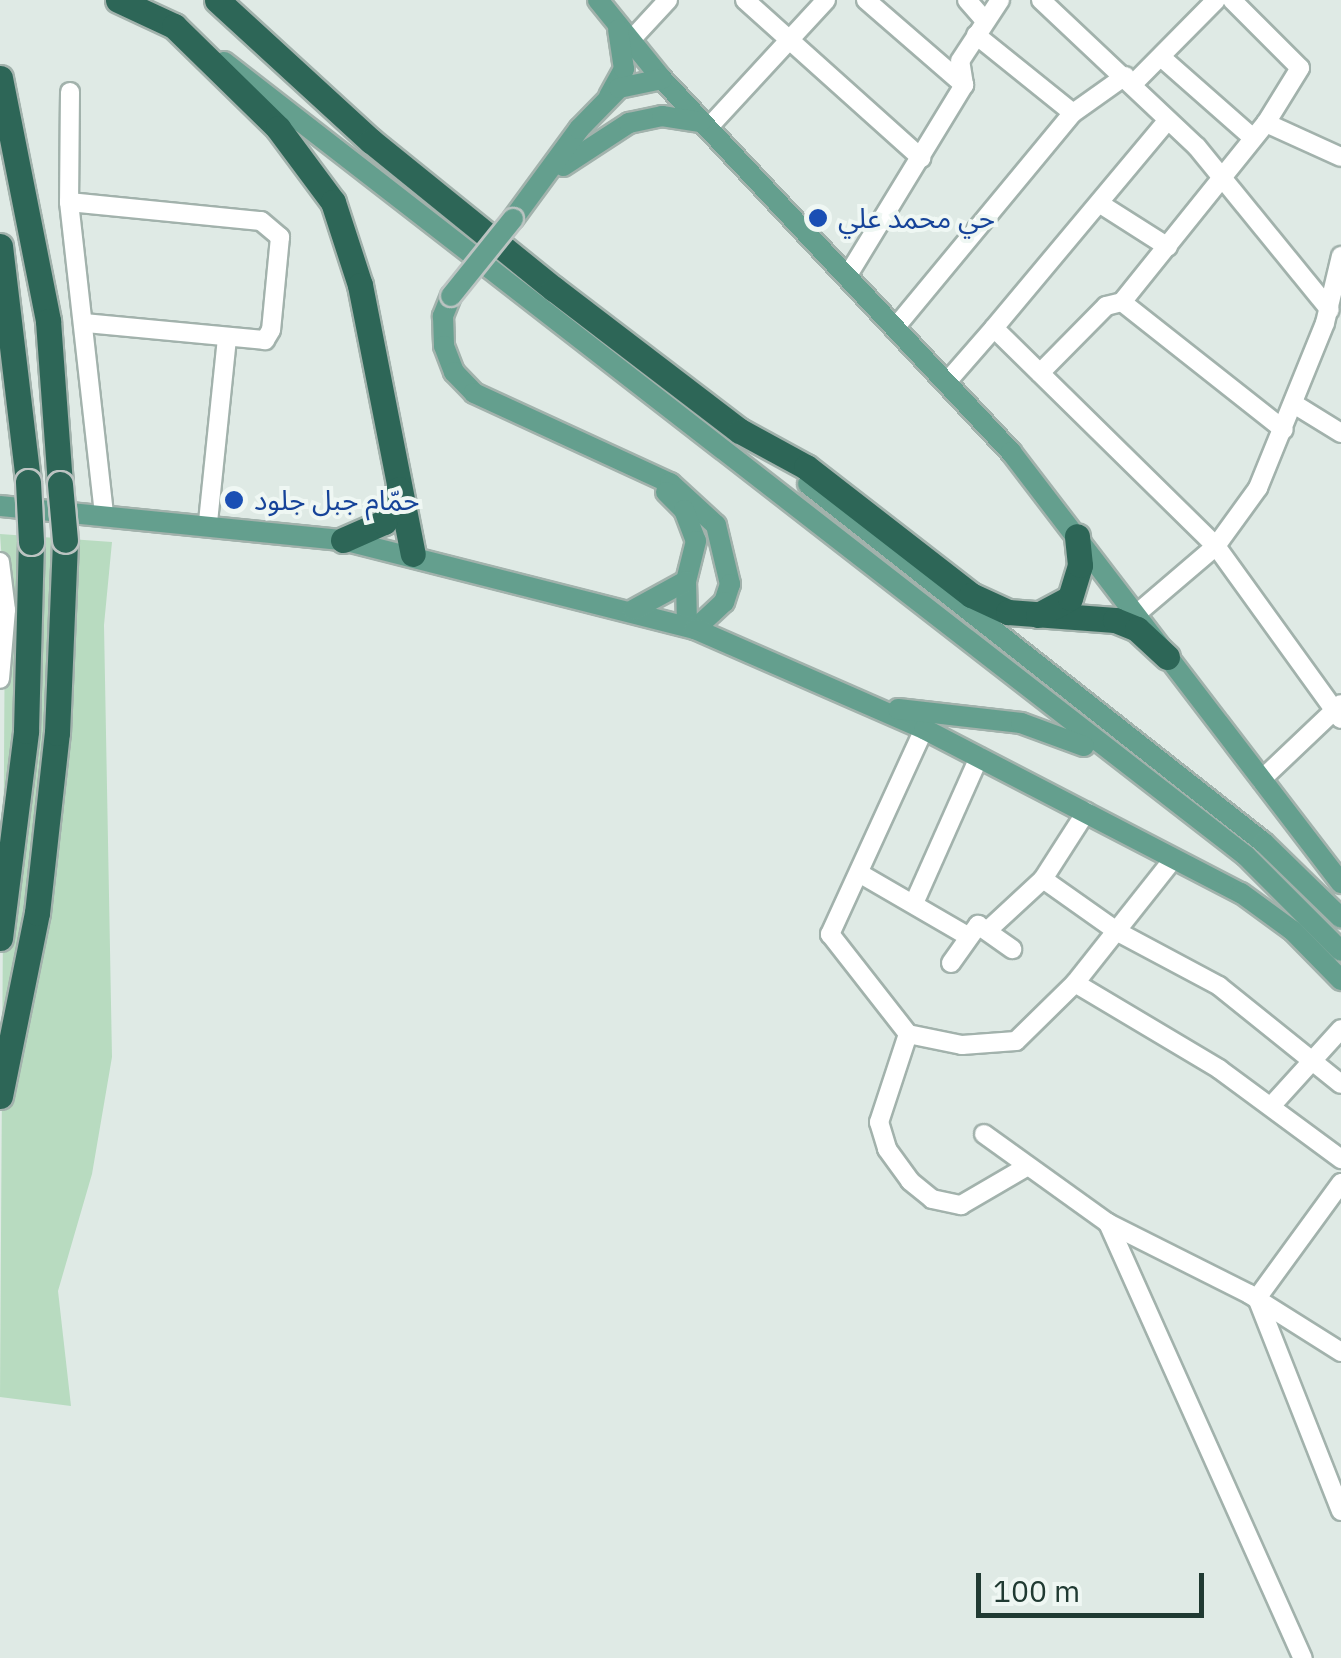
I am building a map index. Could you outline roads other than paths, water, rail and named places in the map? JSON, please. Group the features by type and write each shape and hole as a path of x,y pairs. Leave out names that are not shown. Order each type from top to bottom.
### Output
{"highway":[{"path":"118,0 174,26 278,128 333,202 360,285 412,554"},
{"path":"217,0 371,142 740,431 806,467 971,595 1034,616 1115,620 1136,629 1167,657"},
{"path":"0,78 48,321 65,540 58,717 37,913 0,1096"},
{"path":"0,246 28,482 31,542 26,731 0,938"},
{"path":"343,540 384,522 399,489"},
{"path":"1034,616 1070,598 1080,565 1076,536"}],"main road":[{"path":"598,0 663,81 946,383 1076,536 1341,883"},
{"path":"174,26 1285,890 1341,951"},
{"path":"624,34 624,70 604,103 451,296 443,316 444,346 454,372 474,393 690,496 726,544 730,584 724,602 691,628"},
{"path":"604,103 628,84 663,81"},
{"path":"629,123 663,81"},
{"path":"536,192 588,146 629,123 652,116 705,125"},
{"path":"740,431 1264,844 1341,918"},
{"path":"651,476 692,525 696,540 686,581 691,628"},
{"path":"0,506 208,522 343,540 412,554 691,628 924,729 1241,893 1293,930 1341,980"},
{"path":"633,610 686,581"},
{"path":"871,704 1064,734 1158,791"}],"street":[{"path":"624,34 668,0"},
{"path":"746,0 921,158"},
{"path":"705,125 826,0"},
{"path":"866,0 964,85"},
{"path":"967,0 981,28 1073,113"},
{"path":"848,276 964,85 960,61 1000,0"},
{"path":"1041,0 1129,80 1225,178 1335,304"},
{"path":"894,329 1073,113 1160,57 1216,0"},
{"path":"1040,373 1106,306 1122,302 1225,178 1300,68 1232,0"},
{"path":"1160,57 1253,138"},
{"path":"70,92 69,202 104,513"},
{"path":"946,383 1102,205 1168,120"},
{"path":"1266,123 1341,157"},
{"path":"69,202 261,221 277,229 269,336 258,342 85,323"},
{"path":"1102,205 1168,247"},
{"path":"1134,616 1216,546 1258,488 1335,304 1341,256"},
{"path":"1122,302 1284,430"},
{"path":"994,328 1216,546 1339,711 1260,780"},
{"path":"208,522 227,339"},
{"path":"1294,404 1341,433"},
{"path":"0,562 0,679"},
{"path":"924,729 830,934 908,1034 962,1045 1016,1042 1075,983 1174,858"},
{"path":"915,901 979,757"},
{"path":"988,930 1043,879 1086,812"},
{"path":"859,873 915,901 966,935"},
{"path":"1043,879 1118,932 1219,986 1341,1084"},
{"path":"951,963 966,935 978,925 1012,949"},
{"path":"1075,983 1273,1104 1341,1159"},
{"path":"1273,1104 1341,1029"},
{"path":"908,1034 880,1122 888,1149 910,1181 932,1199 961,1204 1026,1167"},
{"path":"984,1134 1108,1223 1256,1298 1341,1352"},
{"path":"1256,1298 1341,1183"},
{"path":"1108,1223 1303,1658"},
{"path":"1256,1298 1341,1511"}],"place":[{"name":"حي محمد علي","path":"818,218"},
{"name":"حمّام جبل جلود","path":"234,500"}]}
